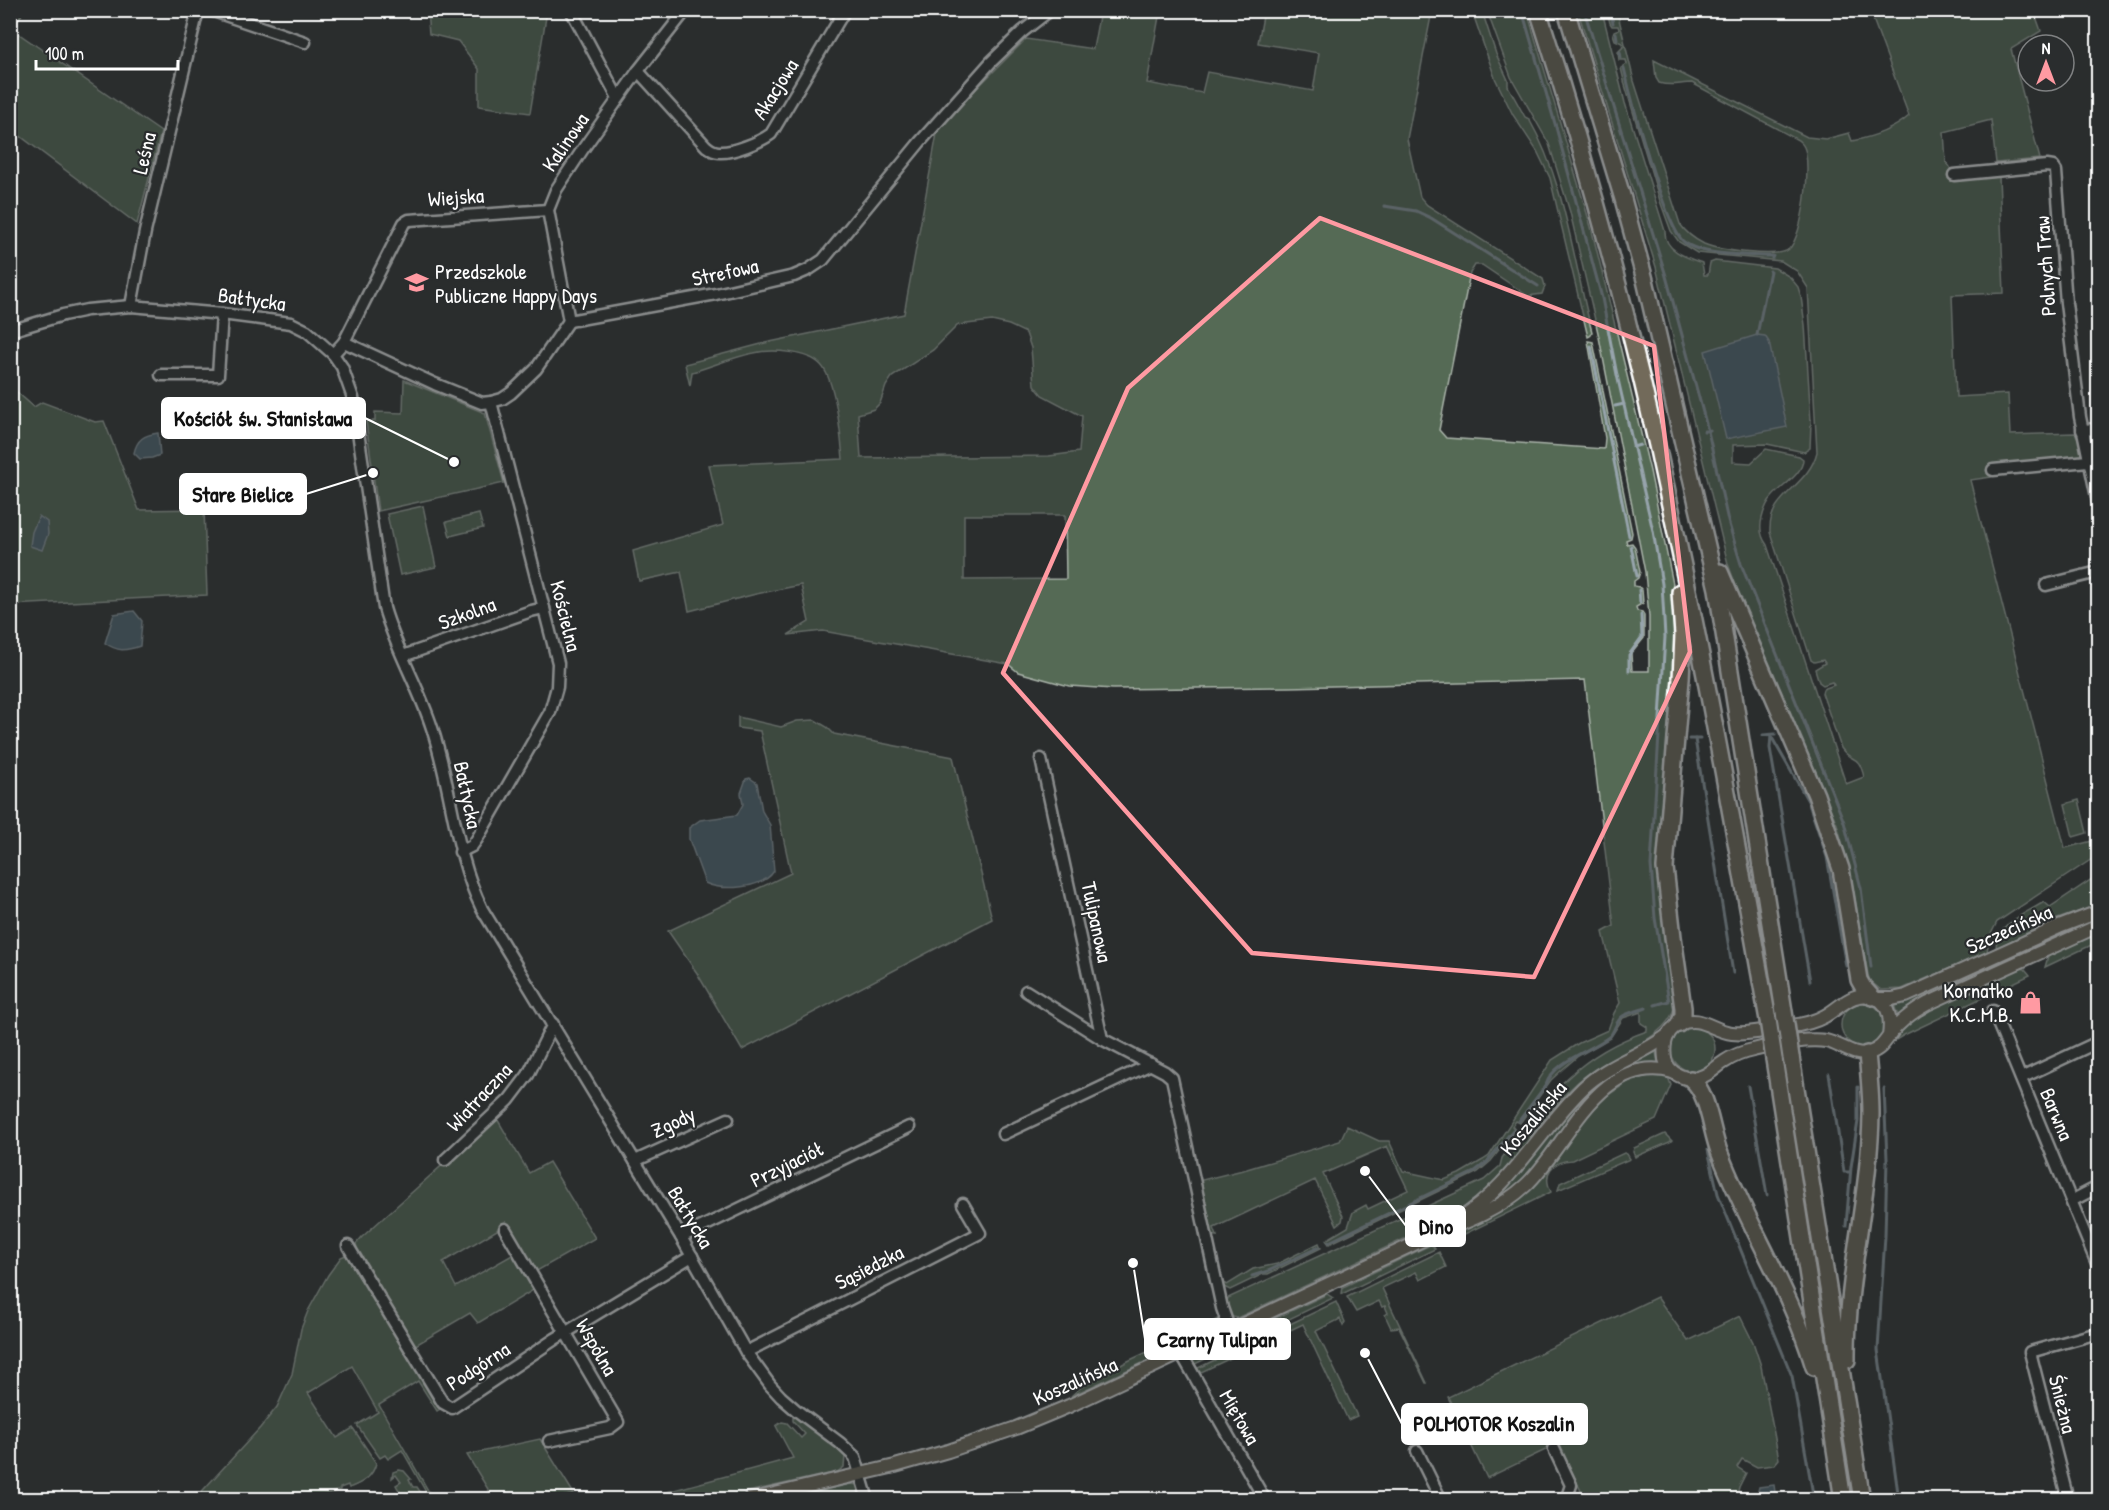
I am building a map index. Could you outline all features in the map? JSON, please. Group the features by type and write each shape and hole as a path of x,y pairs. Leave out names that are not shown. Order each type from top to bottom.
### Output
{"highway":[{"path":"1538,10 1602,225 1673,516 1724,772 1768,1020 1843,1500"},
{"path":"1566,10 1642,271 1700,510 1722,619 1862,1500"},
{"path":"1700,510 1726,586 1816,795 1832,838 1841,870 1859,980 1874,998"},
{"path":"1673,516 1683,635 1665,868 1683,1008 1682,1017 1673,1029"},
{"path":"1850,1423 1847,1342 1868,1160 1871,1113 1867,1054"},
{"path":"1691,1079 1702,1094 1728,1175 1808,1347 1831,1426"}],"main road":[{"name":"Szczecińska","path":"1673,1029 1696,1020 1722,1031 1738,1034 1805,1024 1824,1017 1851,998 1892,999 1906,996 2059,927 2098,912"},
{"name":"Szczecińska","path":"1867,1054 1879,1049 1909,1015 1942,997 2098,926"},
{"path":"1874,998 1884,1005 1888,1014 1889,1036"},
{"path":"1673,1029 1665,1057 1666,1063 1673,1072"},
{"name":"Koszalińska","path":"1433,1235 1466,1215 1492,1195 1585,1086 1605,1071 1654,1046 1673,1029"},
{"path":"1691,1079 1705,1075 1743,1053 1781,1045 1823,1041 1856,1053 1867,1054"},
{"name":"Koszalińska","path":"749,1500 861,1474 957,1448 1016,1428 1069,1406 1433,1235 1488,1213 1515,1194 1543,1167 1577,1117 1602,1091 1617,1080 1650,1070 1673,1072 1691,1079"}],"street":[{"name":"Leśna","path":"131,306 145,232 198,10"},
{"path":"210,10 305,42"},
{"path":"571,10 618,98"},
{"name":"Akacjowa","path":"638,71 713,152 721,153 762,141 771,134 845,10"},
{"name":"Strefowa","path":"569,321 716,294 794,276 808,270 823,260 920,142 991,62 1036,15 1050,10"},
{"name":"Kalinowa","path":"548,210 556,190 618,98 681,13"},
{"name":"Polnych Traw","path":"1954,175 2047,166 2053,167 2056,171 2066,303 2082,430 2098,502"},
{"path":"344,342 482,403 502,399 536,369 569,321 548,210"},
{"name":"Wiejska","path":"333,354 344,342 404,224 410,220 548,210"},
{"name":"Bałtycka","path":"10,331 87,310 131,306 291,323 307,331 333,354 342,367 351,392 384,608 392,633 432,727 451,800 460,852 471,887 482,909 681,1237 746,1352 781,1397 855,1457 868,1500"},
{"path":"161,375 218,375 222,314"},
{"name":"Kościelna","path":"460,852 472,846 477,839 550,712 557,687 558,663 491,402"},
{"path":"2082,430 2098,429"},
{"path":"1993,470 2088,461"},
{"path":"2046,585 2098,572"},
{"name":"Szkolna","path":"403,656 531,610 544,608"},
{"name":"Tulipanowa","path":"1041,759 1102,1039"},
{"path":"1026,991 1102,1039 1151,1064 1172,1078 1222,1308 1230,1331"},
{"name":"Barwna","path":"1993,1011 2073,1200 2098,1266"},
{"name":"Wiatraczna","path":"445,1160 509,1100 528,1075 553,1024"},
{"path":"2021,1078 2098,1041"},
{"path":"1003,1134 1151,1064"},
{"name":"Zgody","path":"635,1161 728,1119"},
{"name":"Przyjaciół","path":"681,1237 909,1127"},
{"path":"2073,1200 2098,1187"},
{"name":"Sąsiedzka","path":"746,1352 980,1233 963,1204"},
{"name":"Wspólna","path":"505,1229 618,1422 610,1428 549,1441"},
{"name":"Podgórna","path":"348,1246 443,1403 452,1408 566,1332 692,1256"},
{"name":"Śnieżna","path":"2068,1500 2030,1353 2098,1333"},
{"name":"Miętowa","path":"1181,1353 1265,1500"},
{"path":"1554,1449 1570,1485 1568,1497 1562,1500"},
{"path":"1417,1451 1441,1500"}],"highlighted area":[{"path":"1320,218 1654,346 1690,652 1534,977 1252,953 1003,673 1128,388"}],"green space":[{"path":"10,11 24,11 12,29 161,132 137,224 11,129"},
{"path":"427,11 547,11 530,113 479,106 479,69 458,41 429,34"},
{"path":"1100,11 1160,11 1147,83 1202,93 1207,72 1313,91 1319,53 1258,43 1264,11 1432,11 1407,139 1420,197 1427,205 1543,279 1545,286 1542,294 1528,296 1482,265 1475,265 1470,273 1439,430 1446,438 1604,449 1605,438 1588,341 1593,342 1632,533 1631,538 1626,540 1627,544 1632,543 1635,547 1640,572 1634,581 1634,586 1642,590 1643,603 1636,607 1637,611 1644,615 1644,638 1631,654 1632,671 1649,671 1649,616 1645,572 1599,337 1570,212 1549,144 1511,77 1487,11 1527,11 1591,227 1650,471 1673,584 1676,658 1659,887 1674,1005 1671,1016 1651,1037 1595,1069 1569,1090 1541,1122 1502,1175 1464,1211 1237,1318 1229,1316 1226,1304 1228,1298 1484,1180 1500,1166 1502,1158 1533,1117 1564,1082 1600,1053 1647,1031 1647,1027 1641,1023 1641,1012 1623,1018 1610,1038 1578,1056 1551,1080 1520,1123 1516,1121 1512,1126 1515,1130 1491,1161 1478,1172 1329,1244 1326,1240 1348,1227 1353,1212 1366,1205 1368,1209 1408,1190 1387,1146 1323,1174 1343,1216 1342,1221 1337,1225 1315,1180 1214,1228 1217,1236 1210,1235 1198,1181 1340,1141 1347,1126 1379,1141 1389,1141 1403,1171 1444,1180 1459,1174 1489,1156 1552,1060 1579,1043 1608,1030 1620,1003 1603,932 1614,926 1585,680 1289,687 1113,689 1069,686 1018,672 1008,664 823,631 788,635 809,622 801,585 689,611 681,572 639,581 633,551 723,525 709,465 843,459 834,396 826,373 815,360 789,352 754,353 692,372 690,386 685,364 765,343 904,314 938,128 1026,39 1093,49","holes":["992,321 1009,325 1026,333 1031,348 1034,385 1042,395 1082,416 1079,452 1049,456 861,458 858,414 874,409 880,403 892,377 933,350 958,325","964,515 1065,515 1066,579 964,580"]},
{"path":"1472,11 1482,11 1496,54 1508,80 1508,86 1525,117 1529,119 1552,170 1567,223 1592,332 1588,337 1550,178 1537,151 1513,115 1495,78"},
{"path":"1578,11 1602,11 1625,103 1668,244 1678,253 1702,263 1704,275 1708,275 1710,263 1715,261 1775,268 1790,277 1798,287 1805,325 1811,422 1810,448 1804,452 1767,444 1733,445 1733,462 1751,463 1766,449 1799,456 1803,459 1796,475 1767,503 1761,522 1761,533 1767,545 1846,784 1864,777 1862,769 1857,761 1841,748 1822,693 1823,689 1834,685 1832,682 1823,685 1819,682 1815,669 1825,663 1823,660 1814,662 1811,660 1770,532 1775,509 1806,474 1817,452 1808,288 1797,271 1781,261 1697,253 1679,242 1671,231 1625,85 1621,68 1627,64 1626,60 1619,60 1618,52 1623,47 1622,43 1615,40 1613,34 1619,29 1618,26 1612,26 1610,23 1607,11 1617,11 1634,81 1680,224 1690,236 1704,244 1734,251 1773,253 1789,249 1798,230 1805,200 1807,168 1804,146 1798,140 1692,83 1672,85 1659,83 1656,78 1654,60 1807,137 1826,139 1849,133 1852,141 1882,132 1909,116 1870,11 2034,11 2041,31 2016,33 2016,46 2011,49 2016,68 2016,93 2023,93 2040,159 1996,163 1991,120 1944,132 1946,162 1950,167 1951,181 1999,177 2004,293 1952,295 1956,397 2008,394 2010,435 2075,433 2080,442 2079,458 1990,465 1991,477 1970,480 2065,848 2096,840 2098,855 1997,922 1989,938 1987,952 1902,989 1881,990 1870,981 1850,871 1837,824 1748,618 1728,564 1656,267"},
{"path":"404,380 485,413 504,483 378,511 366,421 375,421 375,412 403,413"},
{"path":"10,386 34,407 42,402 95,422 104,421 139,510 204,509 207,595 11,605"},
{"path":"423,506 436,567 400,575 387,514"},
{"path":"479,514 483,528 450,536 446,522"},
{"path":"738,717 781,727 797,721 815,720 834,734 953,757 992,919 742,1050 697,973 668,931 791,873 760,731 738,728"},
{"path":"2079,800 2087,833 2073,837 2065,804"},
{"path":"2098,875 2098,905 2052,921 1996,948 2001,932 2013,920 2044,902 2050,907"},
{"path":"2088,921 2093,923 1925,998 1898,1016 1894,1005 1923,995"},
{"path":"2098,932 2098,942 2045,967 2048,957 2053,952"},
{"path":"2020,968 2025,969 2030,975 1894,1041 1902,1030 1915,1019 1950,998"},
{"path":"1863,1003 1872,1004 1879,1009 1884,1016 1884,1034 1879,1041 1872,1046 1863,1047 1854,1046 1847,1041 1842,1034 1841,1025 1842,1016 1847,1009 1854,1004"},
{"path":"1693,1027 1702,1028 1709,1033 1714,1040 1714,1058 1709,1065 1702,1070 1693,1071 1684,1070 1677,1065 1672,1058 1671,1049 1672,1040 1677,1033 1684,1028"},
{"path":"1656,1052 1658,1063 1644,1065 1595,1091 1568,1118 1543,1160 1521,1185 1484,1209 1585,1094 1607,1076"},
{"path":"1649,1076 1668,1077 1671,1085 1656,1120 1572,1160 1559,1163 1548,1174 1548,1185 1551,1192 1442,1245 1442,1240 1483,1220 1607,1096 1631,1080"},
{"path":"496,1117 529,1173 549,1162 595,1238 535,1272 507,1224 443,1262 456,1287 514,1254 535,1289 478,1323 470,1313 414,1346 358,1252 356,1244"},
{"path":"1665,1134 1672,1141 1635,1157 1634,1148"},
{"path":"1624,1153 1630,1159 1558,1190 1560,1183"},
{"path":"1319,1243 1321,1248 1268,1274 1263,1274 1230,1290 1222,1286 1221,1282 1227,1285 1253,1269 1277,1264"},
{"path":"1430,1245 1435,1249 1342,1294 1343,1287"},
{"path":"1439,1252 1446,1267 1420,1280 1416,1272 1382,1288 1426,1383 1399,1327 1391,1328 1385,1315 1388,1313 1385,1306 1382,1307 1379,1301 1356,1312 1347,1297"},
{"path":"348,1254 440,1409 437,1411 418,1381 379,1405 433,1499 430,1499 402,1450 388,1459 385,1455 380,1458 357,1425 378,1412 352,1366 308,1393 337,1438 353,1428 376,1463 366,1479 349,1488 348,1485 313,1499 194,1500 277,1407 292,1374 301,1329 308,1311 328,1275 341,1257"},
{"path":"1327,1294 1333,1298 1193,1365 1192,1360 1223,1343"},
{"path":"1657,1297 1688,1341 1740,1316 1753,1342 1761,1366 1779,1459 1774,1465 1757,1467 1742,1459 1737,1467 1746,1473 1736,1499 1578,1499 1584,1497 1558,1444 1487,1478 1448,1397"},
{"path":"1336,1302 1345,1322 1343,1326 1340,1319 1316,1331 1357,1416 1348,1420 1303,1324 1197,1374 1196,1369"},
{"path":"1220,1318 1221,1322 1214,1330 1071,1396 1081,1387 1128,1361"},
{"path":"795,1416 841,1450 845,1456 844,1467 837,1472 716,1499 637,1500 793,1458 776,1426 782,1422 787,1423 801,1438 805,1434 793,1421"},
{"path":"540,1439 574,1494 561,1497 561,1499 494,1499 467,1455"},
{"path":"404,1471 411,1479 409,1480 413,1487 417,1487 425,1499 404,1499 396,1485 401,1482 396,1475 392,1478 393,1472"},
{"path":"851,1484 859,1485 862,1495 848,1499 780,1500"}],"water":[{"path":"1757,335 1765,336 1769,342 1787,427 1726,439 1705,351"},
{"path":"158,433 160,455 140,459 134,453 139,441"},
{"path":"39,516 47,522 48,534 42,550 30,546 32,532"},
{"path":"134,611 142,621 140,646 122,650 105,643 114,614"},
{"path":"750,778 757,783 762,811 770,825 774,871 769,877 752,885 712,886 705,883 689,839 689,828 700,820 737,815 743,804 741,793 746,779"},
{"path":"1774,1485 1776,1499 1756,1499 1759,1487"}],"waterway":[{"path":"1522,10 1602,298 1617,375 1653,531 1662,584 1665,637 1651,865 1655,918 1669,1001 1655,1005"},
{"path":"1584,10 1666,276 1708,431 1710,430"},
{"path":"1610,10 1613,23"},
{"path":"1616,33 1617,39"},
{"path":"1620,52 1621,58"},
{"path":"1624,68 1659,188 1676,231 1684,242 1702,250 1738,255 1773,256 1772,258"},
{"path":"1384,206 1416,211 1431,218 1538,286"},
{"path":"1757,335 1770,271"},
{"path":"1591,346 1629,536"},
{"path":"1615,406 1624,404"},
{"path":"1704,431 1708,431 1728,521 1741,564 1844,822 1861,888 1871,967"},
{"path":"1633,447 1640,445"},
{"path":"1631,546 1637,576"},
{"path":"1639,590 1640,602"},
{"path":"1629,671 1629,655 1642,637 1641,615"},
{"path":"1763,735 1775,734"},
{"path":"1771,735 1770,748 1810,981"},
{"path":"1771,736 1808,801 1827,857 1846,966"},
{"path":"1689,739 1700,739"},
{"path":"1695,739 1733,973"},
{"path":"1519,1121 1556,1069 1610,1036 1623,1016 1646,1008"},
{"path":"1829,1074 1844,1172 1850,1172"},
{"path":"1748,1086 1767,1195"},
{"path":"1846,1226 1858,1121 1858,1087"},
{"path":"1884,1089 1887,1159 1878,1350 1899,1500"},
{"path":"1329,1242 1474,1172 1487,1162 1513,1130"},
{"path":"1708,1150 1718,1194 1792,1376 1814,1500"},
{"path":"1252,1276 1319,1247"}],"place":[{"name":"Przedszkole Publiczne Happy Days","path":"417,283"},
{"name":"Kościół św. Stanisława","path":"454,462"},
{"name":"Stare Bielice","path":"373,473"},
{"name":"Kornatko K.C.M.B.","path":"2031,1002"},
{"name":"Dino","path":"1365,1171"},
{"name":"Czarny Tulipan","path":"1133,1263"},
{"name":"POLMOTOR Koszalin","path":"1365,1353"}]}
